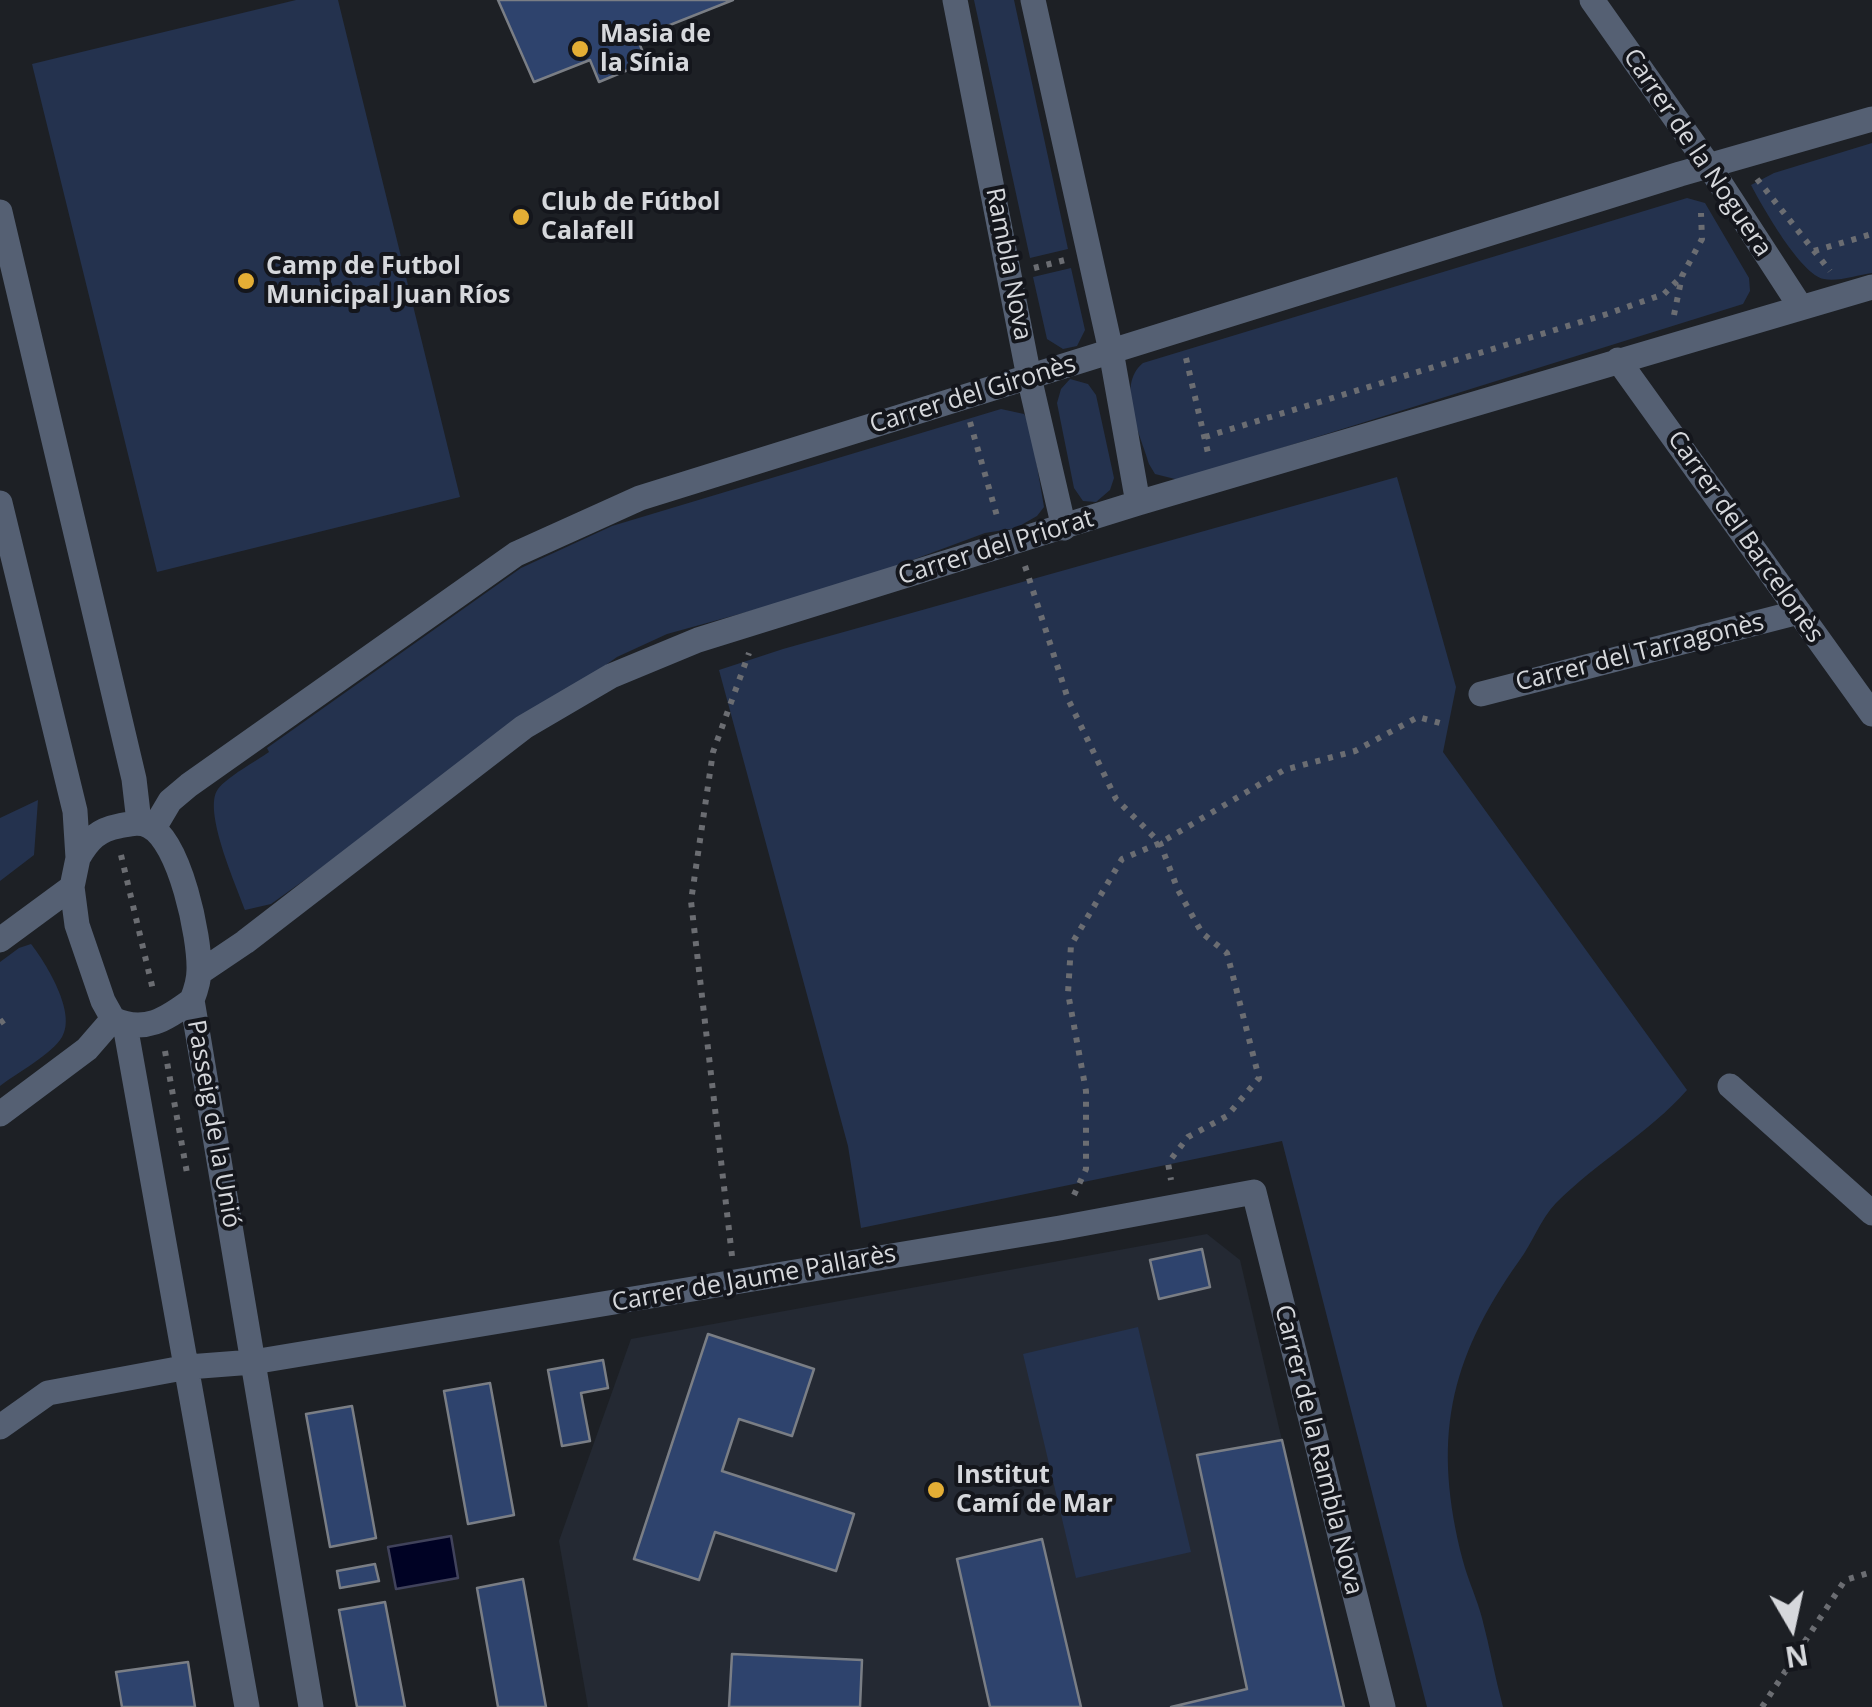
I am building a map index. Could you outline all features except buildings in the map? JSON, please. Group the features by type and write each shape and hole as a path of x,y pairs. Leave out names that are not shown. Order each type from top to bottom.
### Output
{"street":[{"name":"Rambla Nova","path":"955,0 1064,528"},
{"path":"1032,0 1111,351 1138,504"},
{"name":"Carrer de la Noguera","path":"1592,0 1709,166 1800,306"},
{"name":"Carrer del Gironès","path":"146,825 190,785 516,554 640,498 1872,118"},
{"name":"Passeig de la Unió","path":"0,212 146,825 168,846 192,913 199,973 192,1000 311,1707"},
{"name":"Carrer del Priorat","path":"199,973 524,727 611,676 698,640 1138,504 1872,287"},
{"name":"Carrer del Barcelonès","path":"1618,360 1872,714"},
{"path":"0,503 75,811 78,858 72,887 77,925 103,1001 119,1022 188,1367 247,1707"},
{"name":"Carrer del Tarragonès","path":"1481,694 1799,612"},
{"path":"78,858 97,832 146,825"},
{"path":"0,940 72,887"},
{"path":"0,1114 119,1022 160,1023 192,1000"},
{"path":"1730,1086 1872,1213"},
{"name":"Carrer de Jaume Pallarès","path":"0,1427 48,1393 188,1367 253,1362 1060,1228 1254,1192"},
{"name":"Carrer de la Rambla Nova","path":"1254,1192 1383,1707"}],"path":[{"path":"1754,176 1838,280"},
{"path":"1671,327 1682,276 1702,239 1703,216 1696,198"},
{"path":"1814,251 1872,234"},
{"path":"1030,269 1071,259"},
{"path":"1205,437 1607,314 1664,294 1682,276"},
{"path":"1184,349 1212,469"},
{"path":"969,417 998,520"},
{"path":"1024,560 1068,699 1116,799 1160,844 1178,890 1202,932 1227,953 1259,1078 1228,1116 1188,1137 1168,1163 1176,1206"},
{"path":"735,1282 690,901 713,752 753,643"},
{"path":"1060,1228 1086,1169 1086,1092 1068,993 1071,945 1122,859 1160,844 1284,770 1355,751 1418,717 1447,725"},
{"name":"Passeig de la Unió","path":"121,854 155,997"},
{"path":"0,1023 10,1016"},
{"path":"1762,1707 1845,1580 1872,1572"}],"shaded area":[{"name":"Camp de Futbol Municipal Juan Ríos","path":"296,0 338,0 460,497 157,572 32,64"},
{"path":"974,0 1014,0 1068,249 1030,258"},
{"path":"1872,143 1872,273 1824,279 1804,266 1751,185 1774,173"},
{"path":"1687,198 1705,203 1749,278 1750,291 1743,304 1179,480 1155,474 1149,464 1130,397 1135,373 1143,363"},
{"path":"1071,268 1085,330 1077,346 1063,349 1047,339 1033,277"},
{"path":"1070,379 1088,384 1096,395 1114,478 1110,490 1096,502 1083,501 1074,488 1057,403 1061,389"},
{"path":"1001,409 1024,414 1030,425 1044,507 1037,516 1016,528 985,533 845,585 667,634 617,657 271,904 245,910 217,830 214,799 218,789 269,752 267,748 521,568 612,526"},
{"path":"1397,477 1456,687 1443,752 1687,1090 1550,1210 1495,1298 1462,1368 1448,1440 1449,1478 1463,1561 1482,1618 1503,1707 1427,1707 1282,1141 861,1228 848,1146 719,670"},
{"path":"38,800 34,855 0,881 0,818"},
{"path":"31,944 58,989 66,1027 50,1050 0,1086 0,962"},
{"name":"Institut Camí de Mar","path":"1207,1234 1240,1260 1344,1707 588,1707 559,1541 631,1339"},
{"path":"1138,1327 1191,1552 1076,1578 1023,1354"},
{"path":"451,1536 458,1578 396,1589 388,1547"}],"place":[{"name":"Masia de la Sínia","path":"580,49"},
{"name":"Club de Fútbol Calafell","path":"521,217"},
{"name":"Camp de Futbol Municipal Juan Ríos","path":"246,281"},
{"name":"Institut Camí de Mar","path":"936,1490"}]}
